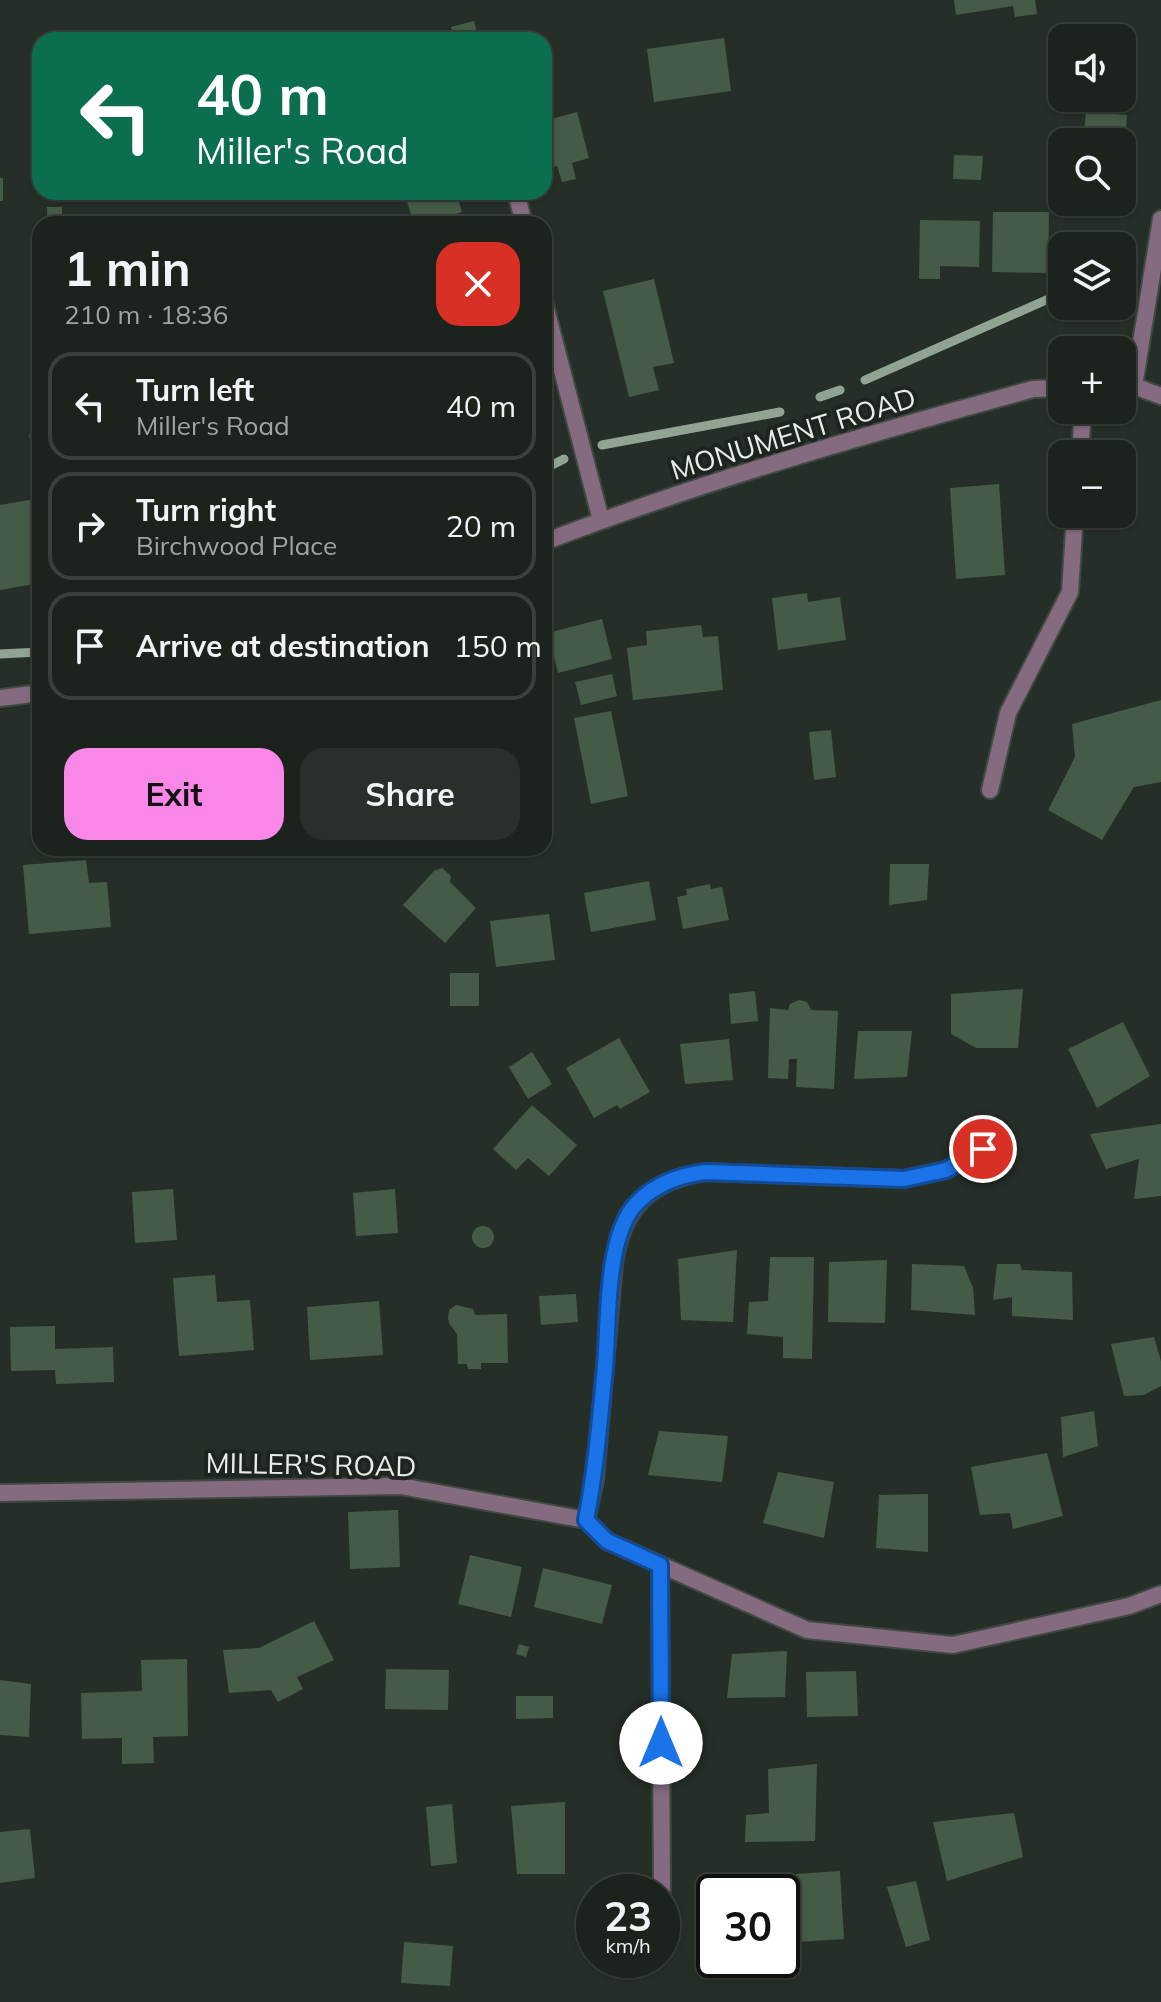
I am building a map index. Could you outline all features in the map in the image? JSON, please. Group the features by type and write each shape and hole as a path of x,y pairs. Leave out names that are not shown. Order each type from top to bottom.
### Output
{"street":[{"path":"1136,346 1161,219"},
{"path":"552,332 601,520"},
{"name":"MONUMENT ROAD","path":"552,539 852,438 1033,389 1048,388"},
{"path":"1136,389 1161,396"},
{"path":"990,790 1008,713 1070,592 1074,528"},
{"path":"0,698 32,694"},
{"path":"586,1520 595,1480 614,1263 617,1245 635,1206 668,1181 687,1174 706,1172 904,1179 946,1170 983,1149"},
{"name":"MILLER'S ROAD","path":"0,1493 400,1486 586,1520 607,1541 807,1630 953,1645 1129,1606 1161,1594"},
{"path":"660,1565 662,1874"}],"building":[{"path":"954,0 1035,0 1037,14 1015,17 1013,6 956,15"},
{"path":"474,21 477,32 453,32 451,27"},
{"path":"724,38 731,91 654,102 647,49"},
{"path":"577,112 589,158 572,163 576,179 562,182 557,166 552,167 552,119"},
{"path":"1086,112 1127,115 1126,128 1084,128"},
{"path":"954,155 983,156 981,180 953,179"},
{"path":"0,178 3,178 3,201 0,201"},
{"path":"84,200 117,200 117,202"},
{"path":"406,200 458,200 462,212 449,216 412,216"},
{"path":"47,207 62,207 62,216 47,216"},
{"path":"993,212 1048,212 1048,273 992,272"},
{"path":"920,220 980,221 979,267 940,266 940,279 919,279"},
{"path":"654,279 674,363 653,367 659,390 629,397 603,291"},
{"path":"999,484 1005,575 956,579 950,488"},
{"path":"32,499 32,584 0,590 0,505"},
{"path":"807,593 808,602 840,597 846,640 778,650 772,598"},
{"path":"602,619 612,659 558,673 552,649 552,632"},
{"path":"701,625 703,637 718,636 723,690 633,700 627,648 647,645 646,631"},
{"path":"612,674 617,696 581,705 575,682"},
{"path":"1161,700 1161,782 1134,787 1102,840 1048,810 1075,757 1072,724"},
{"path":"611,711 628,796 591,804 574,718"},
{"path":"831,730 836,777 814,780 809,732"},
{"path":"86,860 89,883 107,882 111,927 29,934 23,865"},
{"path":"890,864 929,864 927,900 889,905"},
{"path":"442,868 451,876 450,882 476,908 445,943 403,905 434,871"},
{"path":"649,881 656,920 591,932 584,893"},
{"path":"710,884 711,889 722,887 729,920 683,929 677,897 687,895 686,889"},
{"path":"549,914 555,960 496,967 490,921"},
{"path":"450,973 479,973 479,1006 450,1006"},
{"path":"1023,989 1018,1048 976,1048 951,1034 951,994"},
{"path":"755,991 758,1021 731,1024 729,994"},
{"path":"799,1000 807,1002 811,1010 838,1011 834,1089 796,1087 797,1059 789,1059 788,1079 768,1078 770,1008 788,1010 790,1004"},
{"path":"1123,1022 1150,1076 1097,1108 1068,1049"},
{"path":"858,1031 912,1031 907,1077 854,1079"},
{"path":"619,1038 650,1092 620,1109 617,1105 594,1118 566,1068"},
{"path":"729,1039 733,1080 685,1084 680,1044"},
{"path":"532,1052 552,1084 528,1099 509,1067"},
{"path":"532,1105 577,1145 549,1176 528,1158 516,1170 493,1149"},
{"path":"1161,1124 1161,1196 1134,1199 1139,1159 1106,1169 1090,1134"},
{"path":"173,1189 177,1240 135,1243 132,1192"},
{"path":"395,1189 398,1233 356,1236 353,1193"},
{"path":"483,1226 491,1229 494,1237 491,1245 483,1248 475,1245 472,1237 475,1229"},
{"path":"737,1250 733,1322 681,1320 678,1259"},
{"path":"770,1257 814,1257 812,1359 783,1358 783,1337 747,1334 749,1302 768,1301"},
{"path":"887,1260 885,1323 828,1322 829,1262"},
{"path":"912,1264 964,1266 973,1288 975,1315 911,1310"},
{"path":"997,1264 1020,1264 1022,1270 1072,1272 1073,1320 1012,1316 1012,1297 993,1300"},
{"path":"215,1275 217,1302 250,1300 254,1350 179,1356 173,1278"},
{"path":"576,1294 578,1322 541,1325 539,1296"},
{"path":"379,1301 383,1355 310,1360 307,1307"},
{"path":"456,1305 473,1309 475,1315 507,1314 508,1363 481,1363 481,1369 468,1369 467,1364 458,1364 457,1334 448,1318 449,1310"},
{"path":"55,1326 55,1349 113,1347 114,1382 56,1384 55,1370 11,1371 10,1327"},
{"path":"1154,1337 1161,1361 1161,1386 1144,1395 1124,1396 1111,1344"},
{"path":"1094,1411 1098,1446 1063,1457 1061,1417"},
{"path":"659,1431 728,1436 722,1482 648,1475"},
{"path":"1047,1453 1063,1516 1013,1529 1010,1513 980,1515 971,1467"},
{"path":"778,1472 834,1482 824,1538 763,1523"},
{"path":"928,1494 928,1552 876,1548 879,1495"},
{"path":"398,1510 400,1567 350,1569 348,1512"},
{"path":"470,1555 522,1567 511,1617 458,1604"},
{"path":"543,1568 612,1585 602,1624 534,1607"},
{"path":"314,1621 334,1660 297,1677 303,1689 278,1702 271,1690 229,1693 223,1650 259,1648"},
{"path":"519,1644 529,1647 526,1657 516,1654"},
{"path":"787,1651 785,1697 727,1698 732,1654"},
{"path":"187,1659 188,1736 153,1737 154,1763 122,1764 122,1738 82,1739 81,1693 142,1691 141,1660"},
{"path":"386,1669 449,1670 448,1710 385,1709"},
{"path":"856,1671 858,1716 807,1717 806,1672"},
{"path":"0,1680 31,1684 29,1737 0,1735"},
{"path":"516,1696 553,1696 553,1718 516,1719"},
{"path":"817,1764 815,1841 745,1842 746,1815 769,1813 768,1769"},
{"path":"565,1802 565,1874 517,1874 511,1806"},
{"path":"452,1804 457,1863 431,1866 426,1807"},
{"path":"1014,1813 1023,1857 947,1881 933,1822"},
{"path":"30,1829 35,1878 0,1883 0,1832"},
{"path":"840,1871 844,1939 800,1942 800,1874 796,1874"},
{"path":"916,1881 930,1940 906,1947 887,1887"},
{"path":"404,1942 453,1946 450,1986 401,1983"}],"waterway":[{"path":"865,380 1048,299"},
{"path":"820,397 840,390"},
{"path":"602,445 780,412"},
{"path":"552,465 564,459"},
{"path":"0,654 32,652"}],"route":[{"path":"661,1743 660,1565 607,1541 586,1520 595,1480 614,1263 625,1224 635,1206 651,1192 687,1174 706,1172 904,1179 946,1170 983,1149"}]}
